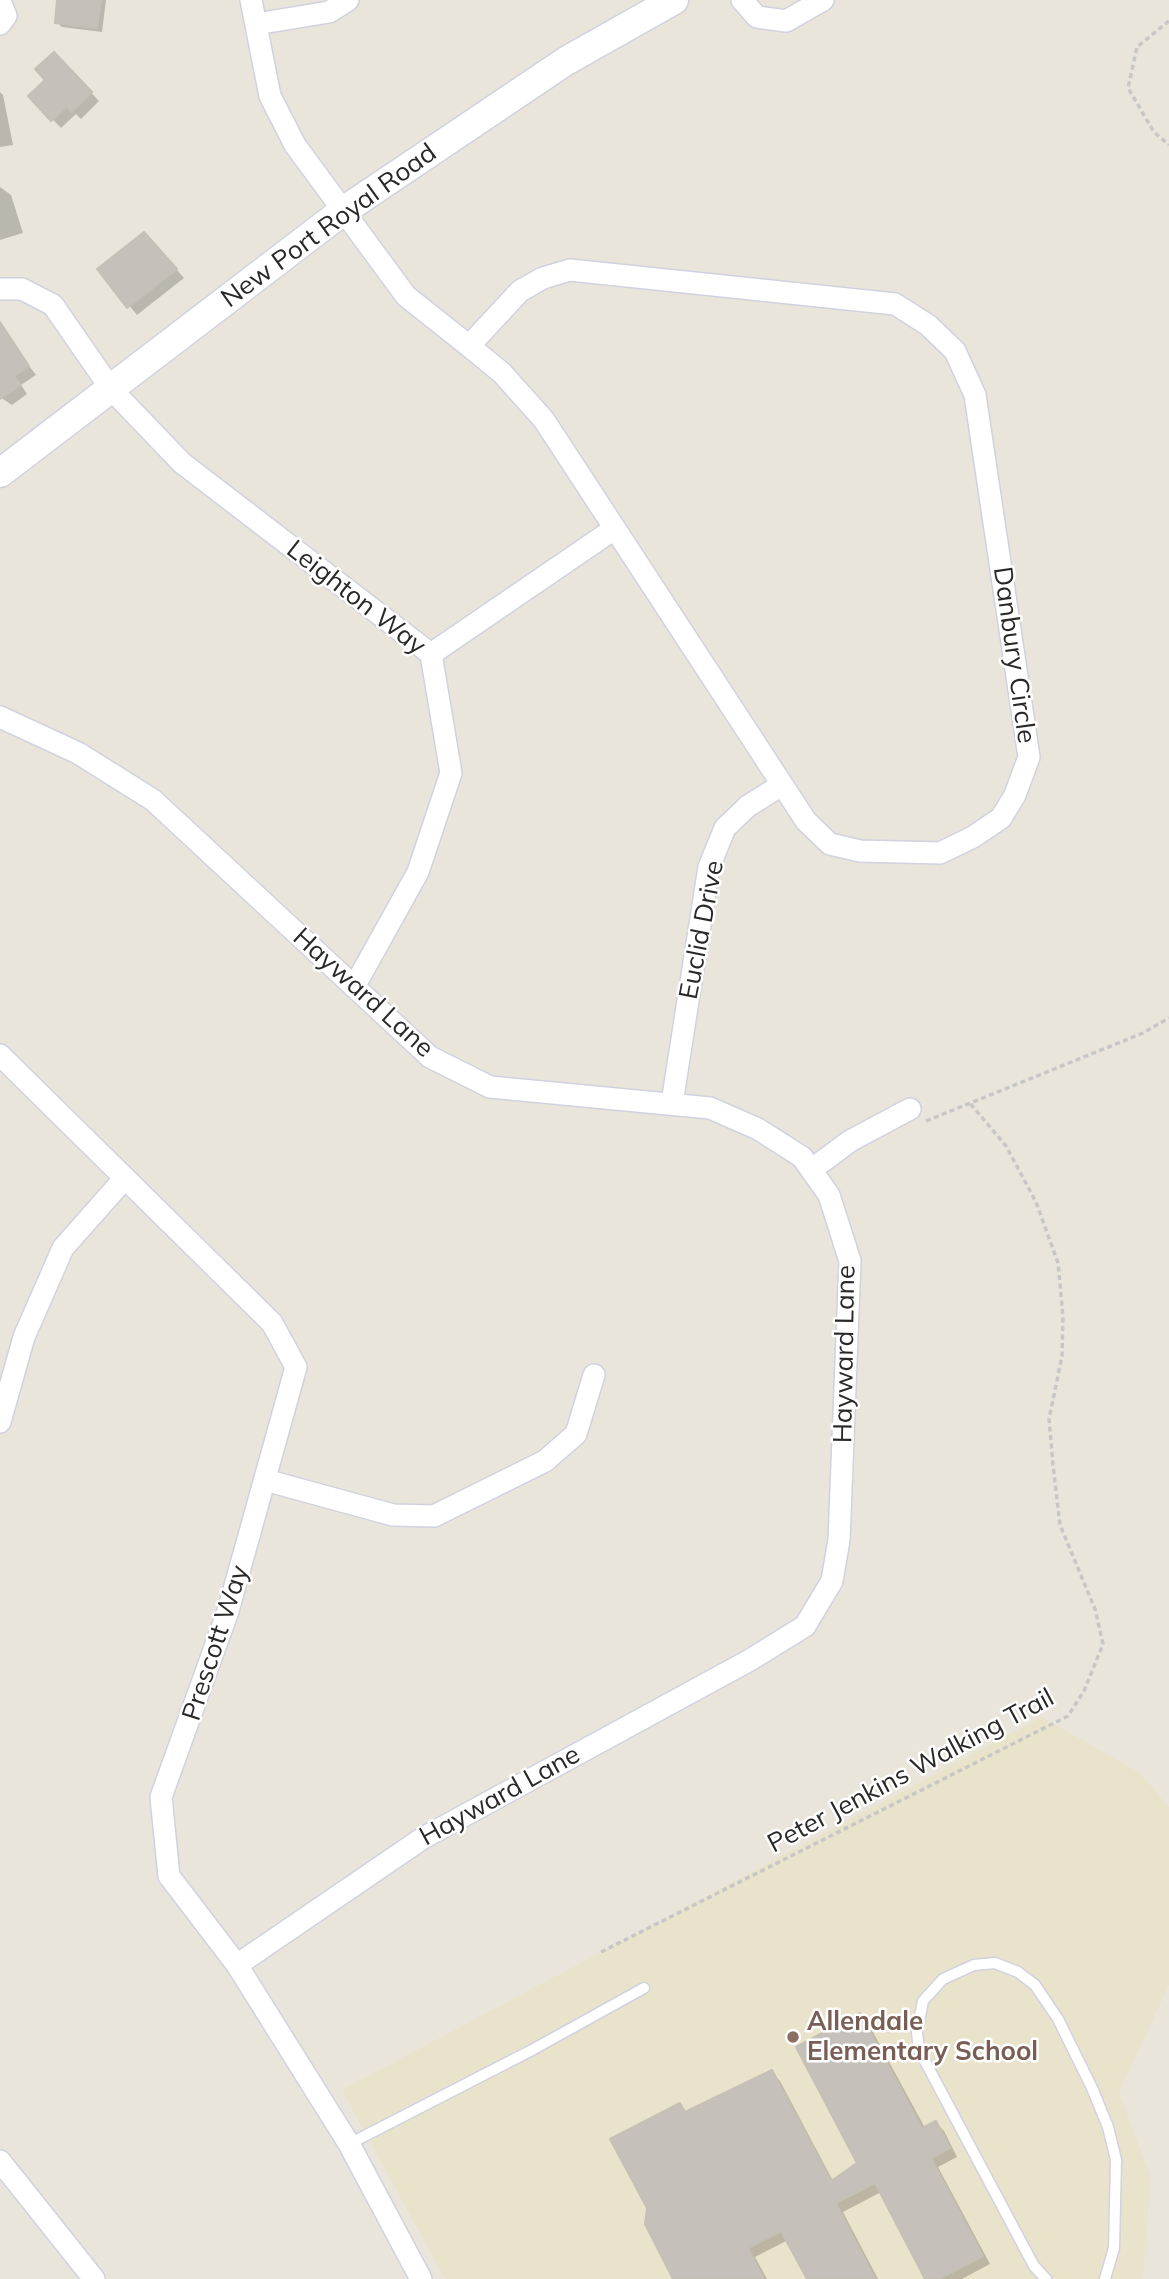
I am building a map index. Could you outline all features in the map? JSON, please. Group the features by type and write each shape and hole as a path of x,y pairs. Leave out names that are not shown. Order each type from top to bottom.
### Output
{"street":[{"name":"Danbury Circle","path":"251,0 271,96 295,145 406,296 502,373 544,420 780,786 806,821 830,844 860,851 940,853 973,837 1001,818 1015,795 1029,757 975,395 955,351 928,325 895,304 570,271 542,278 520,291 469,346"},
{"path":"256,24 328,12 348,0"},
{"name":"New Port Royal Road","path":"0,473 343,211 566,61 674,0"},
{"path":"742,0 757,17 786,21 823,0"},
{"path":"0,1 6,16 0,24"},
{"name":"Leighton Way","path":"0,289 22,289 53,305 111,389 182,463 430,654 451,773 418,872 354,986"},
{"path":"430,654 614,529"},
{"name":"Hayward Lane","path":"0,717 78,753 153,800 430,1057 490,1087 710,1108 758,1129 802,1157 829,1195 850,1261 839,1540 832,1581 805,1626 750,1660 423,1838 237,1965"},
{"name":"Euclid Drive","path":"672,1103 709,867 725,828 747,806 780,786"},
{"name":"Prescott Way","path":"0,1055 272,1324 296,1367 228,1611 161,1797 169,1876 237,1965 349,2144 421,2279"},
{"path":"811,1170 850,1142 914,1117"},
{"path":"0,1422 24,1337 63,1248 125,1178"},
{"path":"265,1480 393,1515 434,1516 545,1461 576,1434 594,1375"},
{"path":"0,2161 94,2279"}],"lane":[{"path":"1046,2279 1027,2255 919,2050 917,2032 923,2001 931,1989 958,1969 995,1963 1018,1972 1035,1985 1058,2019 1092,2088 1108,2127 1116,2160 1114,2248 1105,2279"},
{"path":"349,2144 532,2050 644,1988"}],"path":[{"path":"1169,21 1137,47 1128,89 1154,132 1169,145"},
{"path":"914,1117 968,1102 1143,1033 1169,1018"},
{"name":"Peter Jenkins Walking Trail","path":"601,1952 1068,1716 1084,1691 1103,1644 1095,1609 1060,1525 1049,1419 1062,1356 1063,1317 1058,1263 1036,1202 1006,1146 968,1102"}],"shaded area":[{"name":"Allendale Elementary School","path":"1042,1717 1140,1773 1169,1807 1169,1985 1119,2093 1151,2177 1143,2279 445,2279 342,2090"}],"building":[{"path":"57,0 101,0 97,28 55,23"},
{"path":"54,52 92,92 71,112 67,106 51,121 28,96 45,80 35,69"},
{"path":"144,232 177,269 127,308 97,269"},
{"path":"0,322 29,366 14,376 21,385 0,399"},
{"path":"860,2013 922,2128 936,2121 950,2148 931,2158 983,2256 939,2279 925,2279 875,2183 836,2203 875,2279 807,2279 781,2231 748,2248 764,2279 673,2279 645,2224 647,2208 610,2139 680,2103 685,2112 772,2070 831,2181 857,2163 796,2047"}],"place":[{"name":"Allendale Elementary School","path":"793,2037"}]}
